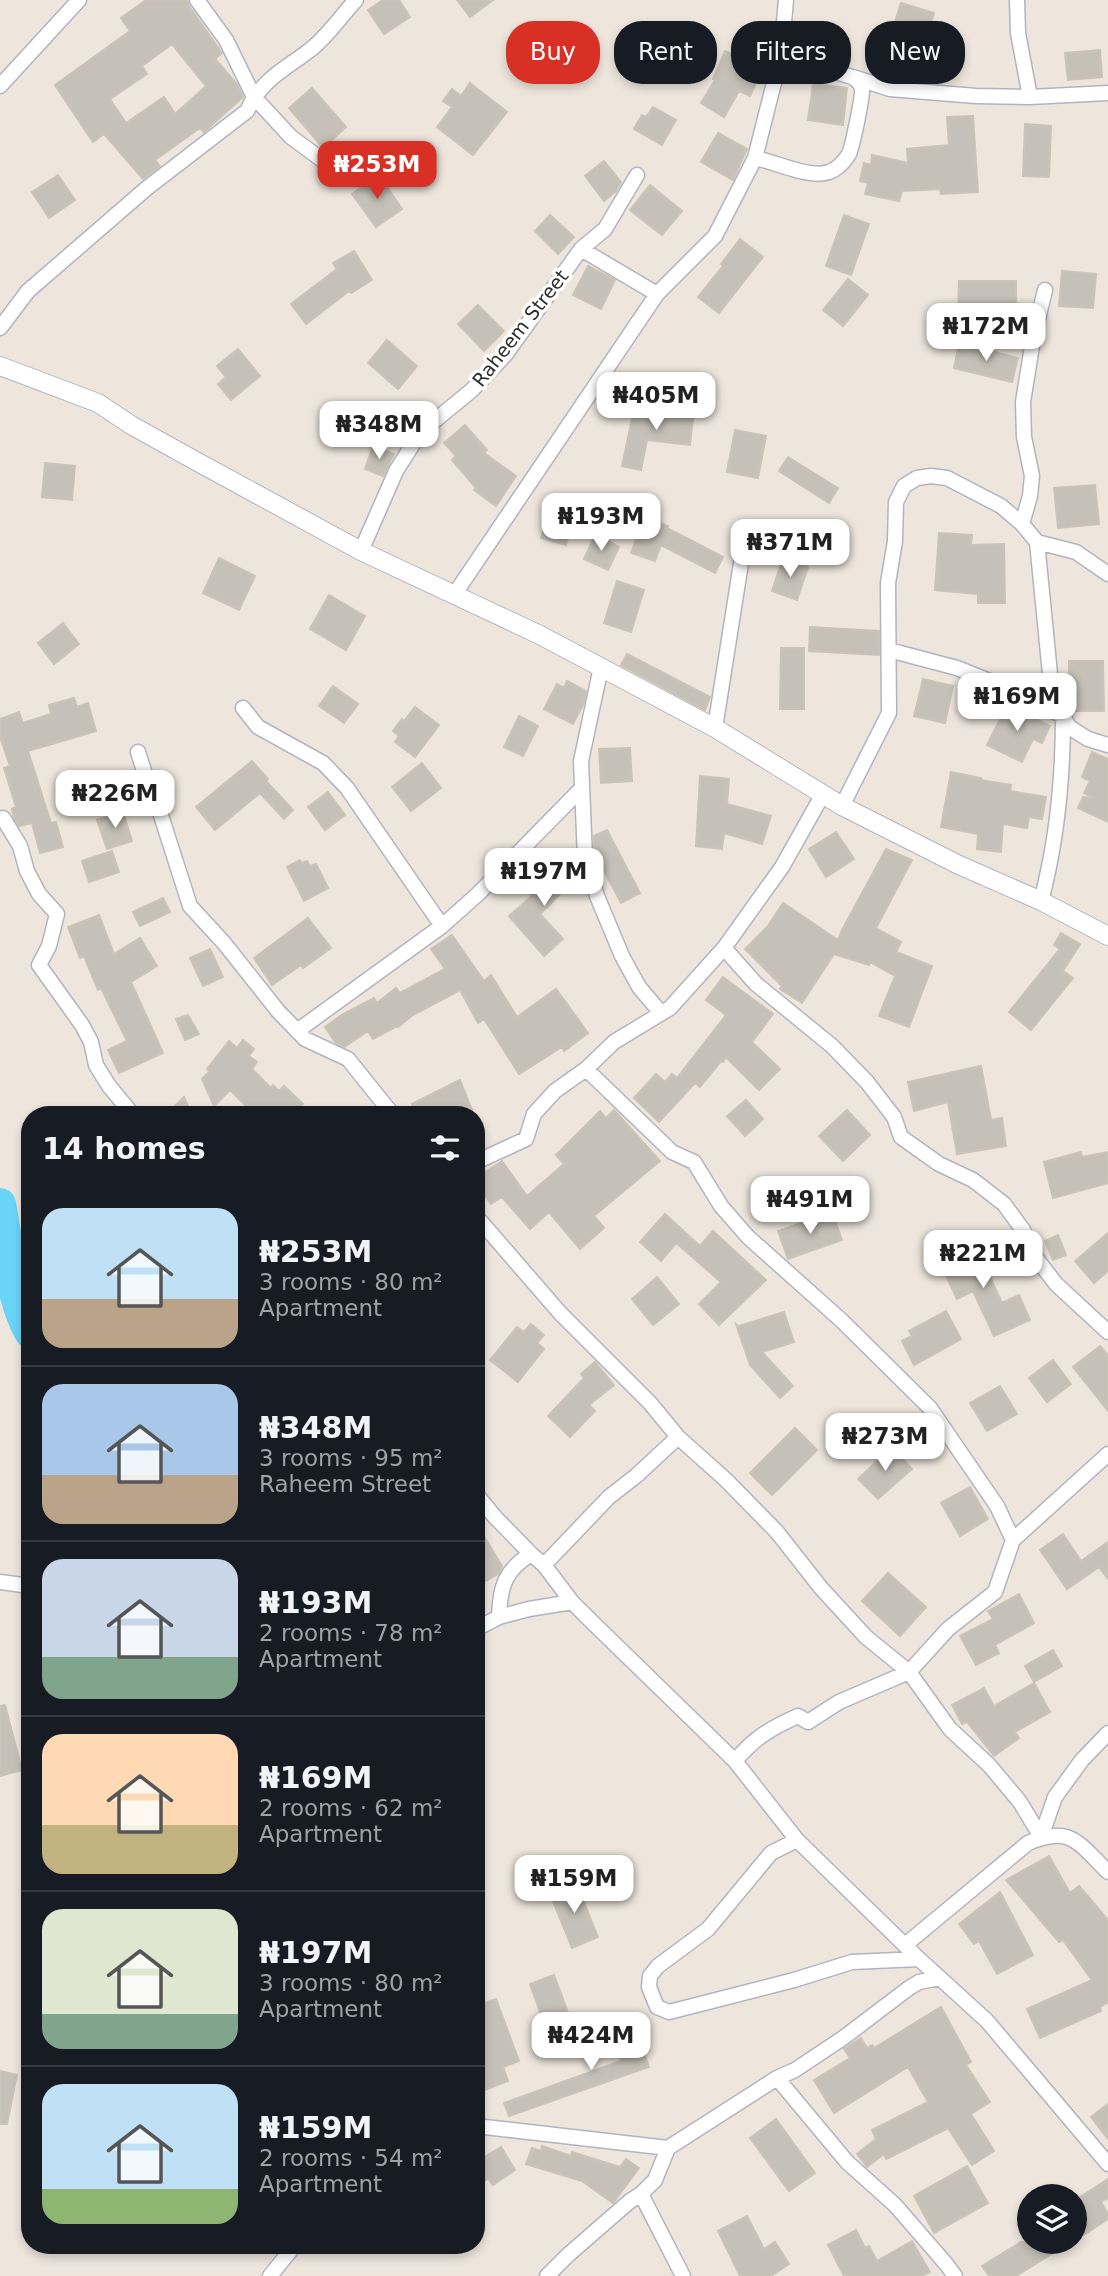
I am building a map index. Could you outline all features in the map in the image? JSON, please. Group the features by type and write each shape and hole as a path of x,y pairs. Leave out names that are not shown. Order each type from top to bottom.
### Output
{"street":[{"path":"0,86 79,0"},
{"path":"197,0 226,40 254,97 291,136 333,168"},
{"path":"0,328 28,291 147,188 247,111 254,97 274,75 312,49 356,0"},
{"path":"784,21 786,0"},
{"path":"1017,0 1018,33 1030,97"},
{"path":"755,158 816,175 831,172 842,164 850,151 862,90 859,82 852,77"},
{"path":"852,77 890,89 975,96 1030,97 1108,93"},
{"path":"454,595 657,294 715,236 755,158 774,84"},
{"name":"Raheem Street","path":"362,551 396,471 413,444 433,422 472,390 506,354 582,249 606,229 637,175"},
{"path":"582,249 657,294"},
{"path":"1023,524 1032,476 1024,437 1023,402 1033,340 1045,290"},
{"path":"0,366 98,402 142,431 362,551 540,635 715,728 842,806 1108,936"},
{"path":"842,806 889,713 888,583 895,541 896,502 904,486 917,478 947,478 1001,506 1023,524 1037,542 1050,674 1056,702 1069,727 1088,739 1108,745"},
{"path":"715,728 745,538"},
{"path":"1037,542 1076,552 1108,574"},
{"path":"889,650 967,672 1063,716"},
{"path":"601,667 581,761 585,858 597,896 622,956 639,987 661,1013"},
{"path":"243,708 258,727 323,763 347,788 442,926"},
{"path":"1041,901 1050,868 1063,762 1063,716"},
{"path":"138,752 158,803 190,906 296,1031 305,1040 348,1059 386,1106"},
{"path":"296,1031 442,926 478,894 581,789"},
{"path":"485,1159 526,1139 534,1114 555,1091 586,1069 614,1042 670,1008 724,948 782,867 823,794"},
{"path":"3,818 20,846 27,871 39,894 57,914 49,946 38,965 82,1025 91,1042 96,1066 126,1106"},
{"path":"724,948 756,984 832,1046 867,1082 894,1117 901,1137 939,1164 973,1180 1004,1204 1023,1230 1036,1258 1056,1284 1108,1332"},
{"path":"586,1069 671,1153 694,1162 721,1206 748,1237 841,1320 930,1408 997,1506 1013,1541"},
{"path":"485,1226 560,1312 650,1403 678,1437 726,1480 776,1532 821,1588 866,1637 909,1672 950,1729 989,1765 1020,1802 1041,1837"},
{"path":"544,1565 609,1497 678,1437"},
{"path":"735,1761 770,1728 798,1716 808,1722 839,1702 909,1672 948,1629 995,1592 1013,1541 1108,1454"},
{"path":"485,1505 544,1565 572,1602 735,1761 797,1840 987,2021 1108,2164"},
{"path":"499,1617 500,1591 514,1564 531,1553"},
{"path":"0,1582 21,1585"},
{"path":"485,1624 499,1617 529,1609 572,1602"},
{"path":"1041,1837 1055,1797 1082,1760 1108,1733"},
{"path":"905,1945 1028,1843 1041,1837 1063,1835 1076,1840 1108,1872"},
{"path":"797,1840 771,1853 708,1929 659,1966 650,1976 649,1987 657,2007 669,2012 852,1962 919,1959"},
{"path":"547,2276 655,2180 668,2148 776,2078 795,2070 909,1988 919,1982 940,1978"},
{"path":"776,2078 847,2162 895,2205 954,2276"},
{"path":"485,2127 668,2148"},
{"path":"641,2194 683,2276"},
{"path":"270,2276 288,2254"}],"building":[{"path":"146,0 187,0 222,53 215,59 237,84 243,97 204,132 200,128 155,160 160,166 143,179 104,134 93,142 55,85 130,31 121,18","holes":["172,44 206,86 175,114 164,97 126,123 110,99 147,74 142,66"]},
{"path":"383,0 399,0 410,17 384,34 368,10"},
{"path":"457,0 493,0 470,17"},
{"path":"901,3 934,13 931,21 895,21"},
{"path":"1100,50 1102,77 1068,80 1065,53"},
{"path":"725,51 731,54 731,84 756,84 750,96 739,91 724,117 701,103 713,84 717,84 717,70"},
{"path":"470,83 507,112 473,155 437,127 452,107 443,101 452,89 461,96"},
{"path":"813,84 847,88 843,125 808,120"},
{"path":"312,88 346,127 323,148 289,108"},
{"path":"653,107 676,120 662,145 634,129 642,115 646,117"},
{"path":"973,116 978,192 941,194 940,189 902,191 899,201 865,194 868,183 860,181 864,163 871,165 872,155 908,163 907,149 949,145 947,117"},
{"path":"1025,124 1051,126 1049,177 1023,176"},
{"path":"718,133 747,149 733,180 701,162"},
{"path":"604,161 621,182 616,191 604,201 585,176"},
{"path":"58,175 75,200 49,218 32,192"},
{"path":"379,175 402,209 376,227 352,194"},
{"path":"650,185 682,211 662,235 630,210"},
{"path":"550,215 574,237 558,254 535,231"},
{"path":"844,215 869,224 851,275 826,266"},
{"path":"740,239 763,257 719,313 698,297"},
{"path":"354,251 372,280 351,293 349,291 306,324 291,304 337,269 333,263"},
{"path":"588,266 615,280 601,309 573,295"},
{"path":"1062,271 1096,274 1093,308 1059,306"},
{"path":"848,279 868,295 843,326 823,310"},
{"path":"959,281 1016,281 1016,314 958,313"},
{"path":"478,305 504,331 484,351 458,324"},
{"path":"387,340 417,366 398,389 368,363"},
{"path":"959,343 1018,358 1012,382 954,368"},
{"path":"238,349 260,376 231,400 218,384 226,377 217,366"},
{"path":"665,407 694,410 690,445 647,440 641,470 622,466 634,409 664,416"},
{"path":"465,425 487,450 484,453 516,476 496,506 474,490 476,488 452,460 456,456 444,443"},
{"path":"735,430 766,436 758,478 727,472"},
{"path":"373,446 394,454 383,476 365,469"},
{"path":"788,457 838,488 829,503 779,471"},
{"path":"45,463 75,466 72,500 42,497"},
{"path":"1095,485 1099,524 1058,528 1054,488"},
{"path":"552,499 576,507 566,545 541,538"},
{"path":"644,517 668,526 667,528 723,557 715,573 661,545 655,561 631,553"},
{"path":"939,533 972,535 971,545 1004,544 1005,603 978,603 978,594 935,590"},
{"path":"595,535 619,547 608,570 584,559"},
{"path":"219,558 255,576 239,610 203,593"},
{"path":"783,558 808,567 797,600 772,591"},
{"path":"617,581 644,590 631,632 604,623"},
{"path":"329,595 365,616 346,650 310,629"},
{"path":"63,623 79,644 54,664 38,643"},
{"path":"810,627 879,631 879,655 809,651"},
{"path":"781,648 804,648 804,709 780,709"},
{"path":"627,654 710,697 705,710 621,665"},
{"path":"1069,661 1103,661 1104,711 1072,711 1069,707"},
{"path":"923,679 953,686 945,723 914,716"},
{"path":"567,681 586,691 583,705 573,724 544,709 557,684 564,688"},
{"path":"333,686 358,704 344,723 319,706"},
{"path":"74,698 77,707 88,703 96,731 28,751 51,823 56,822 63,847 40,853 32,823 19,826 14,818 12,809 16,807 4,768 10,766 0,737 0,719 19,712 23,723 51,714 49,705"},
{"path":"1007,705 1050,726 1042,743 1033,739 1022,762 987,745"},
{"path":"415,707 439,725 415,757 395,742 399,736 393,731"},
{"path":"519,716 538,726 523,756 504,747"},
{"path":"630,748 632,781 601,783 599,749"},
{"path":"1092,752 1108,759 1108,822 1078,808 1083,797 1094,798 1084,793 1090,781 1082,777"},
{"path":"252,761 293,810 284,819 260,793 215,830 196,807"},
{"path":"422,763 441,788 411,811 392,787"},
{"path":"951,772 1011,785 1010,791 1046,797 1042,819 1029,817 1027,828 1003,824 1001,852 977,849 978,834 941,827"},
{"path":"700,776 729,779 727,804 771,816 762,844 724,833 722,849 696,846"},
{"path":"328,792 345,815 325,830 308,807"},
{"path":"123,812 132,841 107,849 97,820"},
{"path":"607,830 640,893 621,903 594,852 594,836"},
{"path":"836,832 854,859 826,877 809,849"},
{"path":"886,849 912,860 876,928 901,942 896,952 932,966 909,1027 879,1016 895,976 870,962 869,965 834,954 802,1003 780,989 782,986 745,949 768,926 783,903 838,940"},
{"path":"112,851 119,872 89,882 82,861"},
{"path":"566,858 580,875 540,914 563,939 544,956 509,916 532,896 530,894"},
{"path":"300,860 302,863 307,861 310,866 316,864 328,888 304,901 287,867"},
{"path":"163,898 170,912 140,926 133,912"},
{"path":"99,915 114,954 140,938 157,966 131,982 163,1053 119,1073 108,1050 127,1041 101,988 98,990 84,956 80,958 68,927"},
{"path":"308,918 331,948 272,985 254,958"},
{"path":"1061,933 1080,944 1063,971 1073,978 1031,1030 1009,1012 1060,949 1054,945"},
{"path":"452,935 484,981 491,975 517,1017 556,989 588,1033 564,1051 562,1047 519,1074 484,1019 478,1023 460,990 373,1039 368,1031 344,1047 335,1042 325,1027 343,1014 374,998 377,1003 396,988 400,993 445,969 431,949"},
{"path":"210,949 223,977 203,986 190,958"},
{"path":"723,977 773,1014 752,1042 780,1069 759,1090 726,1057 700,1087 695,1083 659,1122 634,1098 656,1074 665,1082 672,1074 677,1078 726,1015 706,1000"},
{"path":"188,1015 199,1034 185,1040 176,1019"},
{"path":"243,1040 254,1049 249,1056 257,1062 252,1069 271,1088 273,1085 279,1091 284,1086 303,1104 246,1106 230,1090 214,1106 202,1079 229,1041 237,1048"},
{"path":"981,1066 991,1120 1002,1118 1006,1146 957,1154 948,1102 914,1111 908,1082"},
{"path":"460,1080 470,1106 413,1106 412,1104"},
{"path":"184,1097 188,1106 175,1106"},
{"path":"746,1100 763,1119 745,1136 727,1116"},
{"path":"614,1110 660,1161 594,1216 604,1228 580,1249 549,1212 530,1229 502,1197 491,1204 485,1196 485,1172 502,1161 527,1196 564,1164 556,1155 600,1111 606,1118"},
{"path":"847,1110 870,1135 843,1161 819,1136"},
{"path":"1081,1152 1082,1157 1108,1152 1108,1183 1053,1198 1044,1162"},
{"path":"832,1212 842,1240 788,1259 778,1231"},
{"path":"665,1214 700,1246 713,1231 766,1280 719,1325 699,1304 721,1282 676,1243 661,1261 640,1242"},
{"path":"1108,1233 1108,1271 1094,1283 1075,1261"},
{"path":"1058,1235 1066,1255 1053,1260 1045,1241"},
{"path":"975,1244 1002,1303 1019,1295 1030,1320 994,1336 973,1291 957,1299 939,1261"},
{"path":"657,1277 679,1304 653,1325 632,1299"},
{"path":"946,1311 961,1339 914,1365 902,1341 912,1336 909,1331"},
{"path":"784,1312 794,1342 762,1352 793,1386 780,1398 750,1365 736,1324 739,1326"},
{"path":"531,1324 544,1335 537,1343 544,1349 518,1382 490,1360 517,1327 524,1332"},
{"path":"1100,1346 1108,1355 1108,1411 1073,1367"},
{"path":"1053,1360 1071,1384 1047,1402 1029,1378"},
{"path":"595,1362 614,1385 589,1405 595,1411 570,1437 548,1416 584,1378 581,1374"},
{"path":"1000,1386 1017,1414 987,1431 970,1403"},
{"path":"795,1428 817,1450 772,1495 750,1473"},
{"path":"892,1447 912,1469 878,1499 858,1479"},
{"path":"970,1487 988,1519 960,1536 941,1503"},
{"path":"1063,1534 1081,1561 1108,1542 1108,1579 1099,1567 1067,1589 1040,1550"},
{"path":"485,1538 502,1566 498,1574 486,1581"},
{"path":"888,1573 926,1607 900,1636 862,1601"},
{"path":"1019,1594 1034,1623 995,1645 999,1653 976,1665 960,1636 993,1619 988,1611"},
{"path":"1053,1650 1062,1666 1034,1682 1025,1666"},
{"path":"1034,1683 1050,1712 1015,1732 1019,1738 994,1756 967,1722 962,1724 952,1705 984,1688 994,1706"},
{"path":"5,1705 21,1770 0,1776 0,1706"},
{"path":"1049,1856 1070,1893 1079,1886 1108,1920 1108,2002 1100,2007 1101,2011 1040,2038 1027,2009 1092,1980 1063,1940 1059,1942 1006,1880"},
{"path":"576,1883 598,1937 572,1948 550,1894"},
{"path":"1000,1892 1033,1955 997,1974 979,1941 974,1944 959,1924"},
{"path":"554,1975 579,2042 554,2051 530,1984"},
{"path":"496,1999 519,2061 503,2067 508,2081 485,2090 485,2003"},
{"path":"941,2007 971,2062 966,2065 990,2102 971,2114 994,2151 972,2165 948,2128 886,2159 884,2154 867,2167 857,2154 876,2139 872,2130 928,2102 908,2067 834,2113 814,2080 850,2058 844,2049 861,2038 867,2048 872,2045 874,2048"},
{"path":"632,2021 649,2067 509,2116 504,2103 621,2061 609,2029"},
{"path":"0,2071 17,2075 7,2124 0,2124"},
{"path":"1108,2104 1108,2139 1091,2117"},
{"path":"776,2119 815,2173 789,2191 750,2138"},
{"path":"542,2146 571,2156 572,2152 620,2167 626,2159 639,2168 613,2203 582,2181 526,2164 532,2148 541,2151"},
{"path":"501,2147 515,2170 493,2185 488,2178 485,2180 485,2157"},
{"path":"967,2166 988,2203 934,2233 914,2196"},
{"path":"1108,2179 1108,2198 1101,2202 1108,2219 1087,2233 1087,2193"},
{"path":"747,2216 764,2249 775,2242 789,2264 771,2276 740,2276 718,2231"},
{"path":"856,2230 865,2248 869,2246 877,2261 912,2241 930,2272 922,2276 844,2276 828,2245"},
{"path":"1017,2244 1017,2254 1052,2254 1016,2276 989,2276 982,2266"}],"waterway":[{"path":"0,1204 21,1312"}]}
